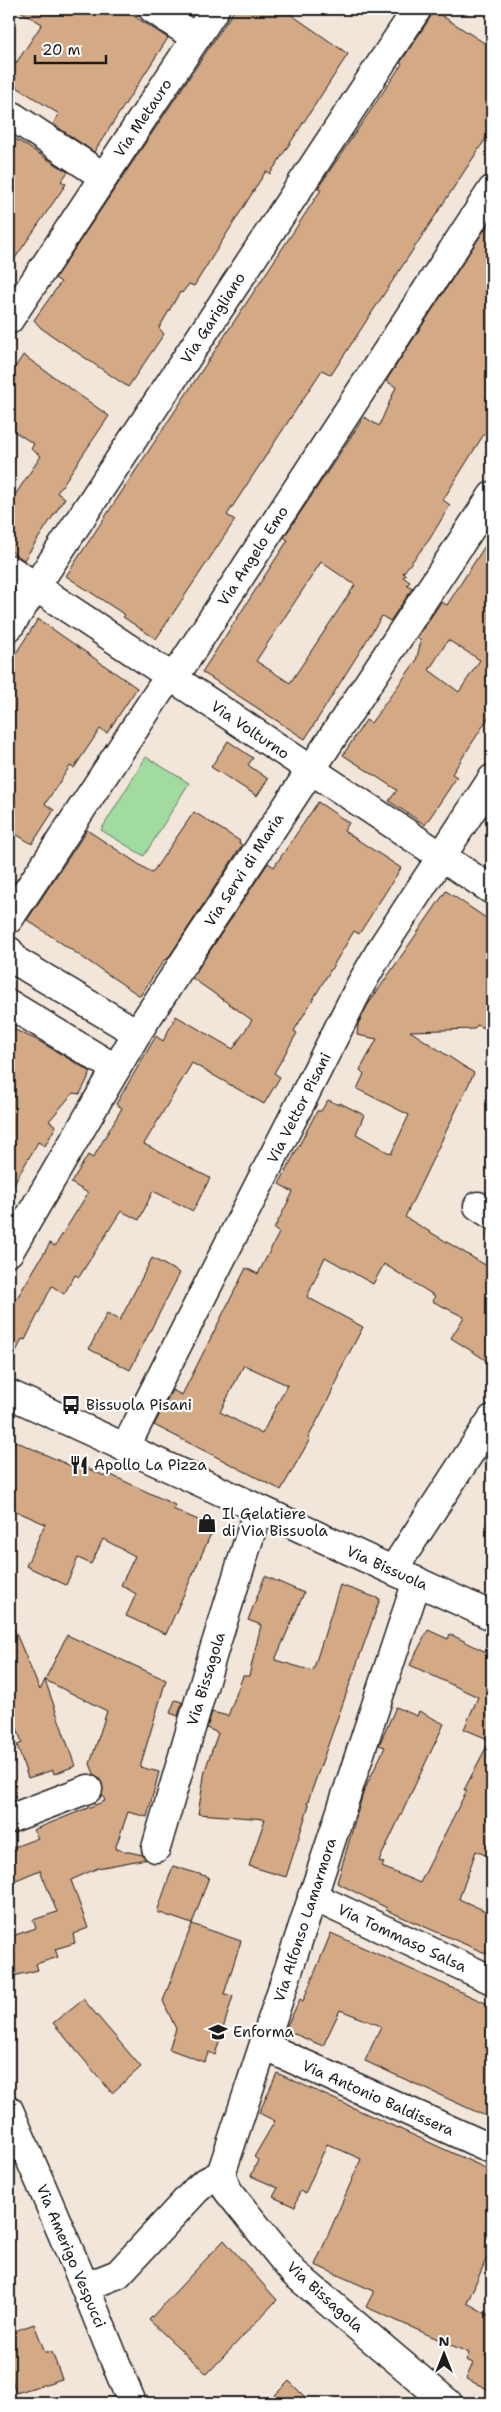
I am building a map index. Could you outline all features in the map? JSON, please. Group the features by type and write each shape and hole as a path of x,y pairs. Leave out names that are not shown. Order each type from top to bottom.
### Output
{"street":[{"path":"153,9 196,38"},
{"name":"Via Metauro","path":"9,319 215,9"},
{"name":"Via Garigliano","path":"9,627 417,9"},
{"path":"9,114 104,177"},
{"name":"Via Angelo Emo","path":"9,919 170,677 188,656 492,190"},
{"name":"Via Servi di Maria","path":"9,1252 138,1034 492,496"},
{"name":"Via Volturno","path":"9,569 492,890"},
{"name":"Via Vettor Pisani","path":"125,1448 361,984 383,946 492,779"},
{"path":"11,963 138,1034"},
{"path":"9,1004 116,1069"},
{"name":"Via Bissuola","path":"9,1394 492,1616"},
{"path":"392,1570 492,1419"},
{"name":"Via Bissagola","path":"156,1848 213,1653 258,1510"},
{"name":"Via Alfonso Lamarmora","path":"221,2174 417,1581"},
{"path":"9,1818 88,1789"},
{"name":"Via Tommaso Salsa","path":"312,1896 492,1980"},
{"name":"Via Antonio Baldissera","path":"264,2046 492,2149"},
{"name":"Via Amerigo Vespucci","path":"9,2110 85,2287 132,2403"},
{"path":"85,2287 118,2274 196,2190 221,2174"},
{"name":"Via Bissagola","path":"221,2174 228,2191 294,2273 448,2403"}],"green space":[{"path":"146,757 189,783 144,856 101,830"}],"building":[{"path":"17,9 123,9 168,38 94,152 53,124 59,114 12,84 16,78 9,74 42,24"},
{"path":"235,9 283,9 348,54 270,174 266,171 194,286 189,284 182,293 180,292 159,328 164,334 128,387 41,328 34,320 61,282 55,278"},
{"path":"433,10 492,48 492,129 331,375 322,370 227,515 235,520 156,639 123,617 125,615 66,576 321,190 318,188 402,64 400,63 430,18"},
{"path":"9,135 68,172 61,181 66,184 9,267"},
{"path":"492,218 492,441 484,434 443,500 450,505 429,540 403,573 406,575 403,577 410,582 407,585 413,588 390,621 382,616 305,739 202,672 288,540 284,537 364,417 379,426 396,387 386,381","holes":["321,562 355,585 290,683 256,661"]},
{"path":"23,355 109,416 57,493 65,498 24,560 9,550 9,504 41,456 31,449 34,444 9,428 9,377"},
{"path":"492,535 492,712 452,774 457,777 425,825 389,801 397,790 343,755 366,720 371,723 416,661 421,641 417,638 441,602 447,605","holes":["448,640 480,660 459,692 429,670"]},
{"path":"38,619 137,688 107,733 100,729 74,768 70,766 45,804 54,810 32,844 9,830 9,664"},
{"path":"228,741 253,758 248,765 268,779 257,796 211,767"},
{"path":"318,802 349,823 344,831 401,868 359,934 354,931 294,1031 297,1033 274,1073 280,1077 264,1104 192,1063 144,1144 210,1178 193,1211 153,1191 139,1220 121,1211 79,1277 75,1275 64,1294 52,1286 25,1340 22,1339 9,1367 9,1294 17,1298 50,1243 55,1246 88,1193 71,1183 88,1155 93,1158 122,1108 116,1104 156,1036 163,1041 176,1016 233,1049 252,1020 192,978 268,863 274,867"},
{"path":"194,812 240,841 239,843 242,845 167,960 165,959 140,996 27,920 87,830 152,873"},
{"path":"446,891 492,922 492,1031 477,1025 474,1029 410,1031 474,1073 405,1217 492,1269 492,1364 451,1338 464,1317 432,1301 435,1296 384,1264 373,1284 325,1257 307,1297 363,1327 338,1374 340,1375 308,1438 310,1439 281,1490 154,1425 172,1390 182,1395 246,1268 258,1274 279,1233 274,1229 293,1192 279,1184 317,1111 321,1111 328,1100 339,1105 340,1103 364,1115 356,1134 391,1154 409,1115 357,1089 364,1074 360,1070 377,1039 357,1035 358,1024 367,1006","holes":["244,1365 287,1385 262,1434 220,1412"]},
{"path":"9,1027 37,1040 91,1072 80,1094 73,1093 49,1121 56,1126 45,1146 38,1142 9,1192"},
{"path":"152,1258 180,1273 130,1370 89,1349 107,1313 120,1320"},
{"path":"15,1441 71,1466 73,1462 107,1477 109,1474 175,1505 173,1509 214,1527 166,1634 126,1616 136,1594 121,1585 135,1556 103,1539 91,1564 78,1558 66,1585 26,1566 45,1524 9,1508 9,1455"},
{"path":"265,1576 304,1593 275,1660 313,1671 340,1585 380,1599 307,1804 309,1805 286,1877 249,1866 265,1819 198,1814 205,1770 218,1733 207,1728 212,1712 228,1716 243,1676 249,1676 261,1625 248,1620"},
{"path":"9,1617 40,1690 45,1680 75,1766 54,1774 53,1770 28,1778 17,1745 22,1743 9,1704"},
{"path":"428,1630 448,1639 450,1634 492,1655 492,1858 476,1851 459,1899 492,1914 492,1956 386,1910 387,1908 337,1883 363,1793 385,1747 379,1745 396,1707 417,1716 419,1711 444,1724 379,1861 384,1863 382,1867 420,1883 490,1740 464,1729 478,1697 410,1665"},
{"path":"67,1635 166,1680 140,1767 159,1772 147,1817 128,1812 115,1849 143,1855 146,1859 98,1868 71,1880 88,1928 73,1934 75,1943 55,1949 58,1957 36,1964 38,1970 9,1977 9,1937 36,1928 33,1920 57,1912 40,1870 9,1883 9,1849 38,1838 33,1830 105,1801 102,1794 102,1783 95,1776 90,1764 107,1711 45,1680"},
{"path":"175,1700 182,1702 178,1716 170,1713"},
{"path":"173,1866 209,1877 192,1924 157,1912"},
{"path":"192,1924 241,1941 224,1994 233,1996 215,2055 209,2052 204,2062 169,2049 176,2029 163,2001"},
{"path":"331,1933 492,2006 492,2119 365,2061 381,2026 340,2010 323,2046 285,2030 300,1999 303,2001"},
{"path":"83,1999 141,2067 112,2093 53,2023"},
{"path":"277,2073 492,2171 492,2246 467,2303 492,2317 492,2391 466,2379 473,2363 466,2360 469,2353 366,2307 374,2291 315,2265 361,2159 327,2144 305,2194 300,2191 295,2207 273,2197 278,2188 251,2176 258,2160 254,2157 275,2121 259,2113"},
{"path":"224,2240 277,2300 207,2374 149,2320"},
{"path":"34,2324 45,2352 52,2352 62,2379 16,2393 9,2370 9,2333"},
{"path":"289,2381 311,2403 267,2403"}],"place":[{"name":"Bissuola Pisani","path":"71,1405"},
{"name":"Apollo La Pizza","path":"79,1465"},
{"name":"Il Gelatiere di Via Bissuola","path":"207,1523"},
{"name":"Enforma","path":"218,2032"}]}
